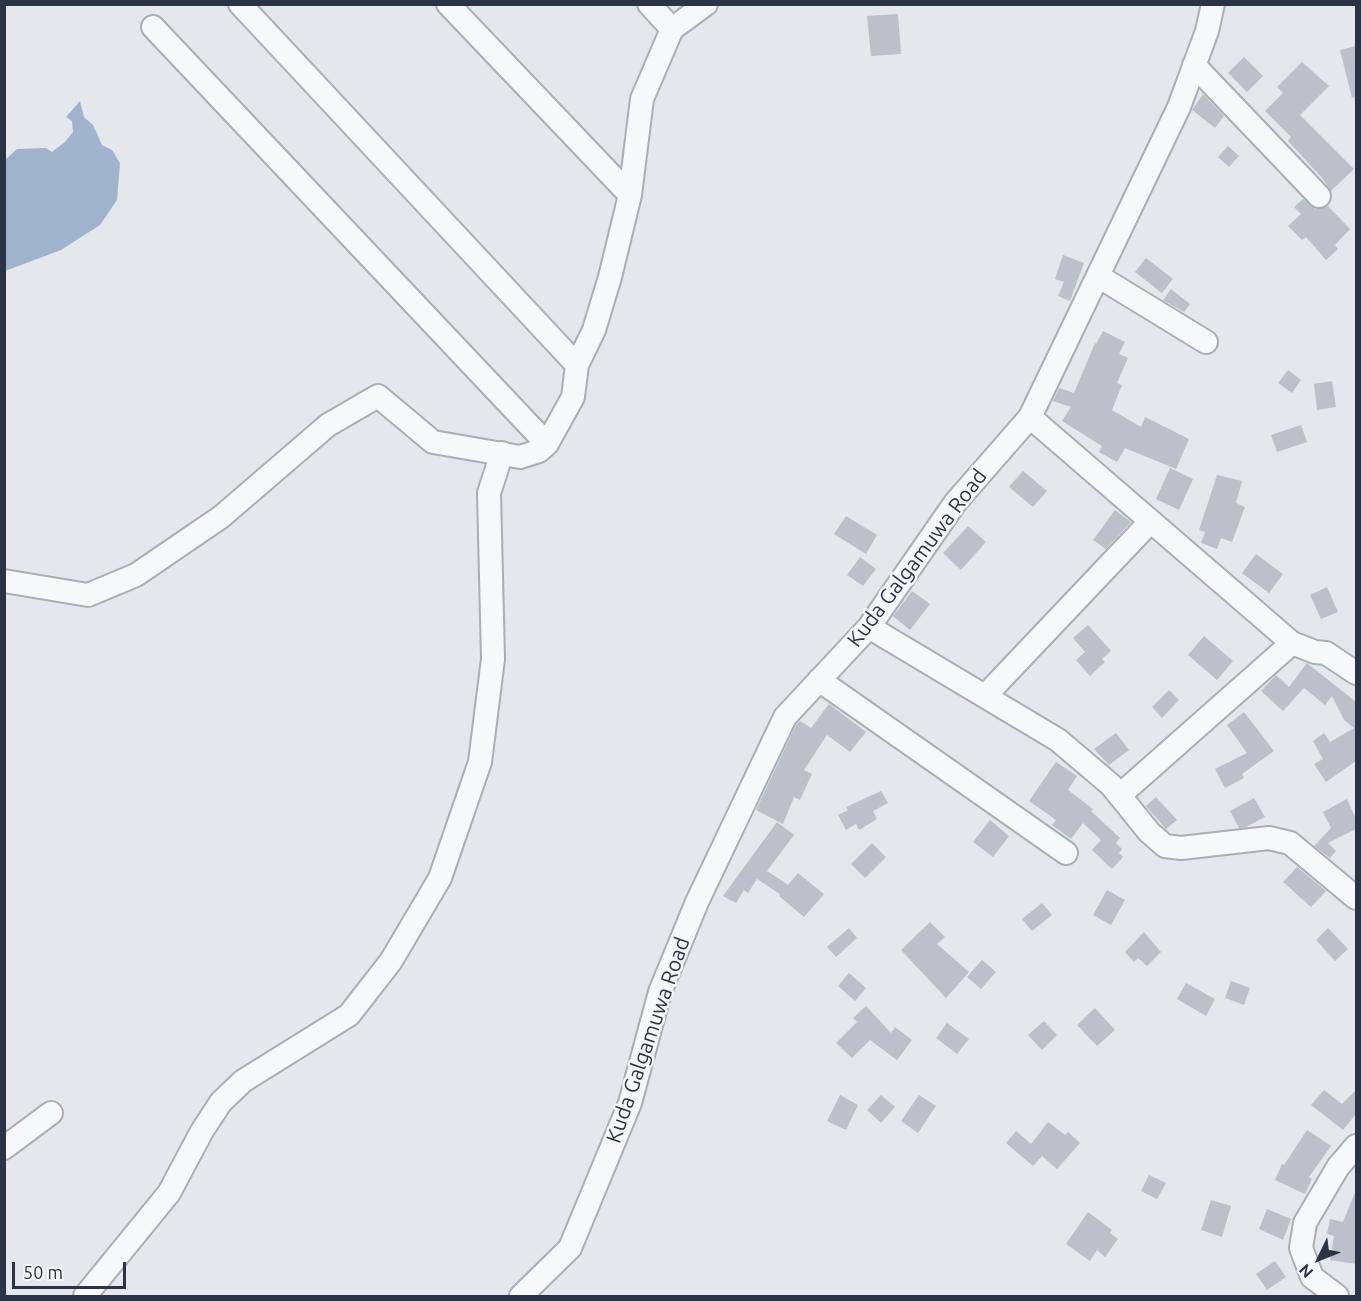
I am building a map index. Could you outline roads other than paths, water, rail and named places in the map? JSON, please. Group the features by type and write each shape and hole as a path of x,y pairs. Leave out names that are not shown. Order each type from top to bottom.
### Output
{"street":[{"path":"240,4 577,365"},
{"path":"448,4 630,195"},
{"path":"649,4 672,29"},
{"path":"4,581 87,596 136,576 221,517 328,425 378,396 433,442 520,457 539,451 547,444 573,397 577,365 594,330 630,195 642,99 672,29 706,4"},
{"name":"Kuda Galgamuwa Road","path":"522,1296 570,1248 630,1102 660,992 697,902 784,717 870,627 955,503 1030,417 1179,107 1213,4"},
{"path":"153,27 547,444"},
{"path":"1194,65 1319,196"},
{"path":"1098,276 1206,342"},
{"path":"1030,417 1292,643 1315,652 1326,653 1356,673"},
{"path":"85,1296 169,1193 220,1102 243,1081 349,1015 391,961 440,878 482,751 493,659 489,493 502,453"},
{"path":"985,696 1150,522"},
{"path":"870,627 1058,740 1120,795 1149,832 1165,846 1182,848 1269,838 1290,843 1356,898"},
{"path":"1120,795 1292,643"},
{"path":"819,680 1066,853"},
{"path":"4,1148 51,1113"},
{"path":"1337,1296 1312,1277 1301,1248 1305,1223 1338,1167 1356,1146"}],"water":[{"path":"80,101 84,117 93,125 102,145 112,150 120,163 117,200 100,225 61,250 5,271 5,160 17,149 46,148 52,152 65,142 73,132 72,121 66,117"}]}
